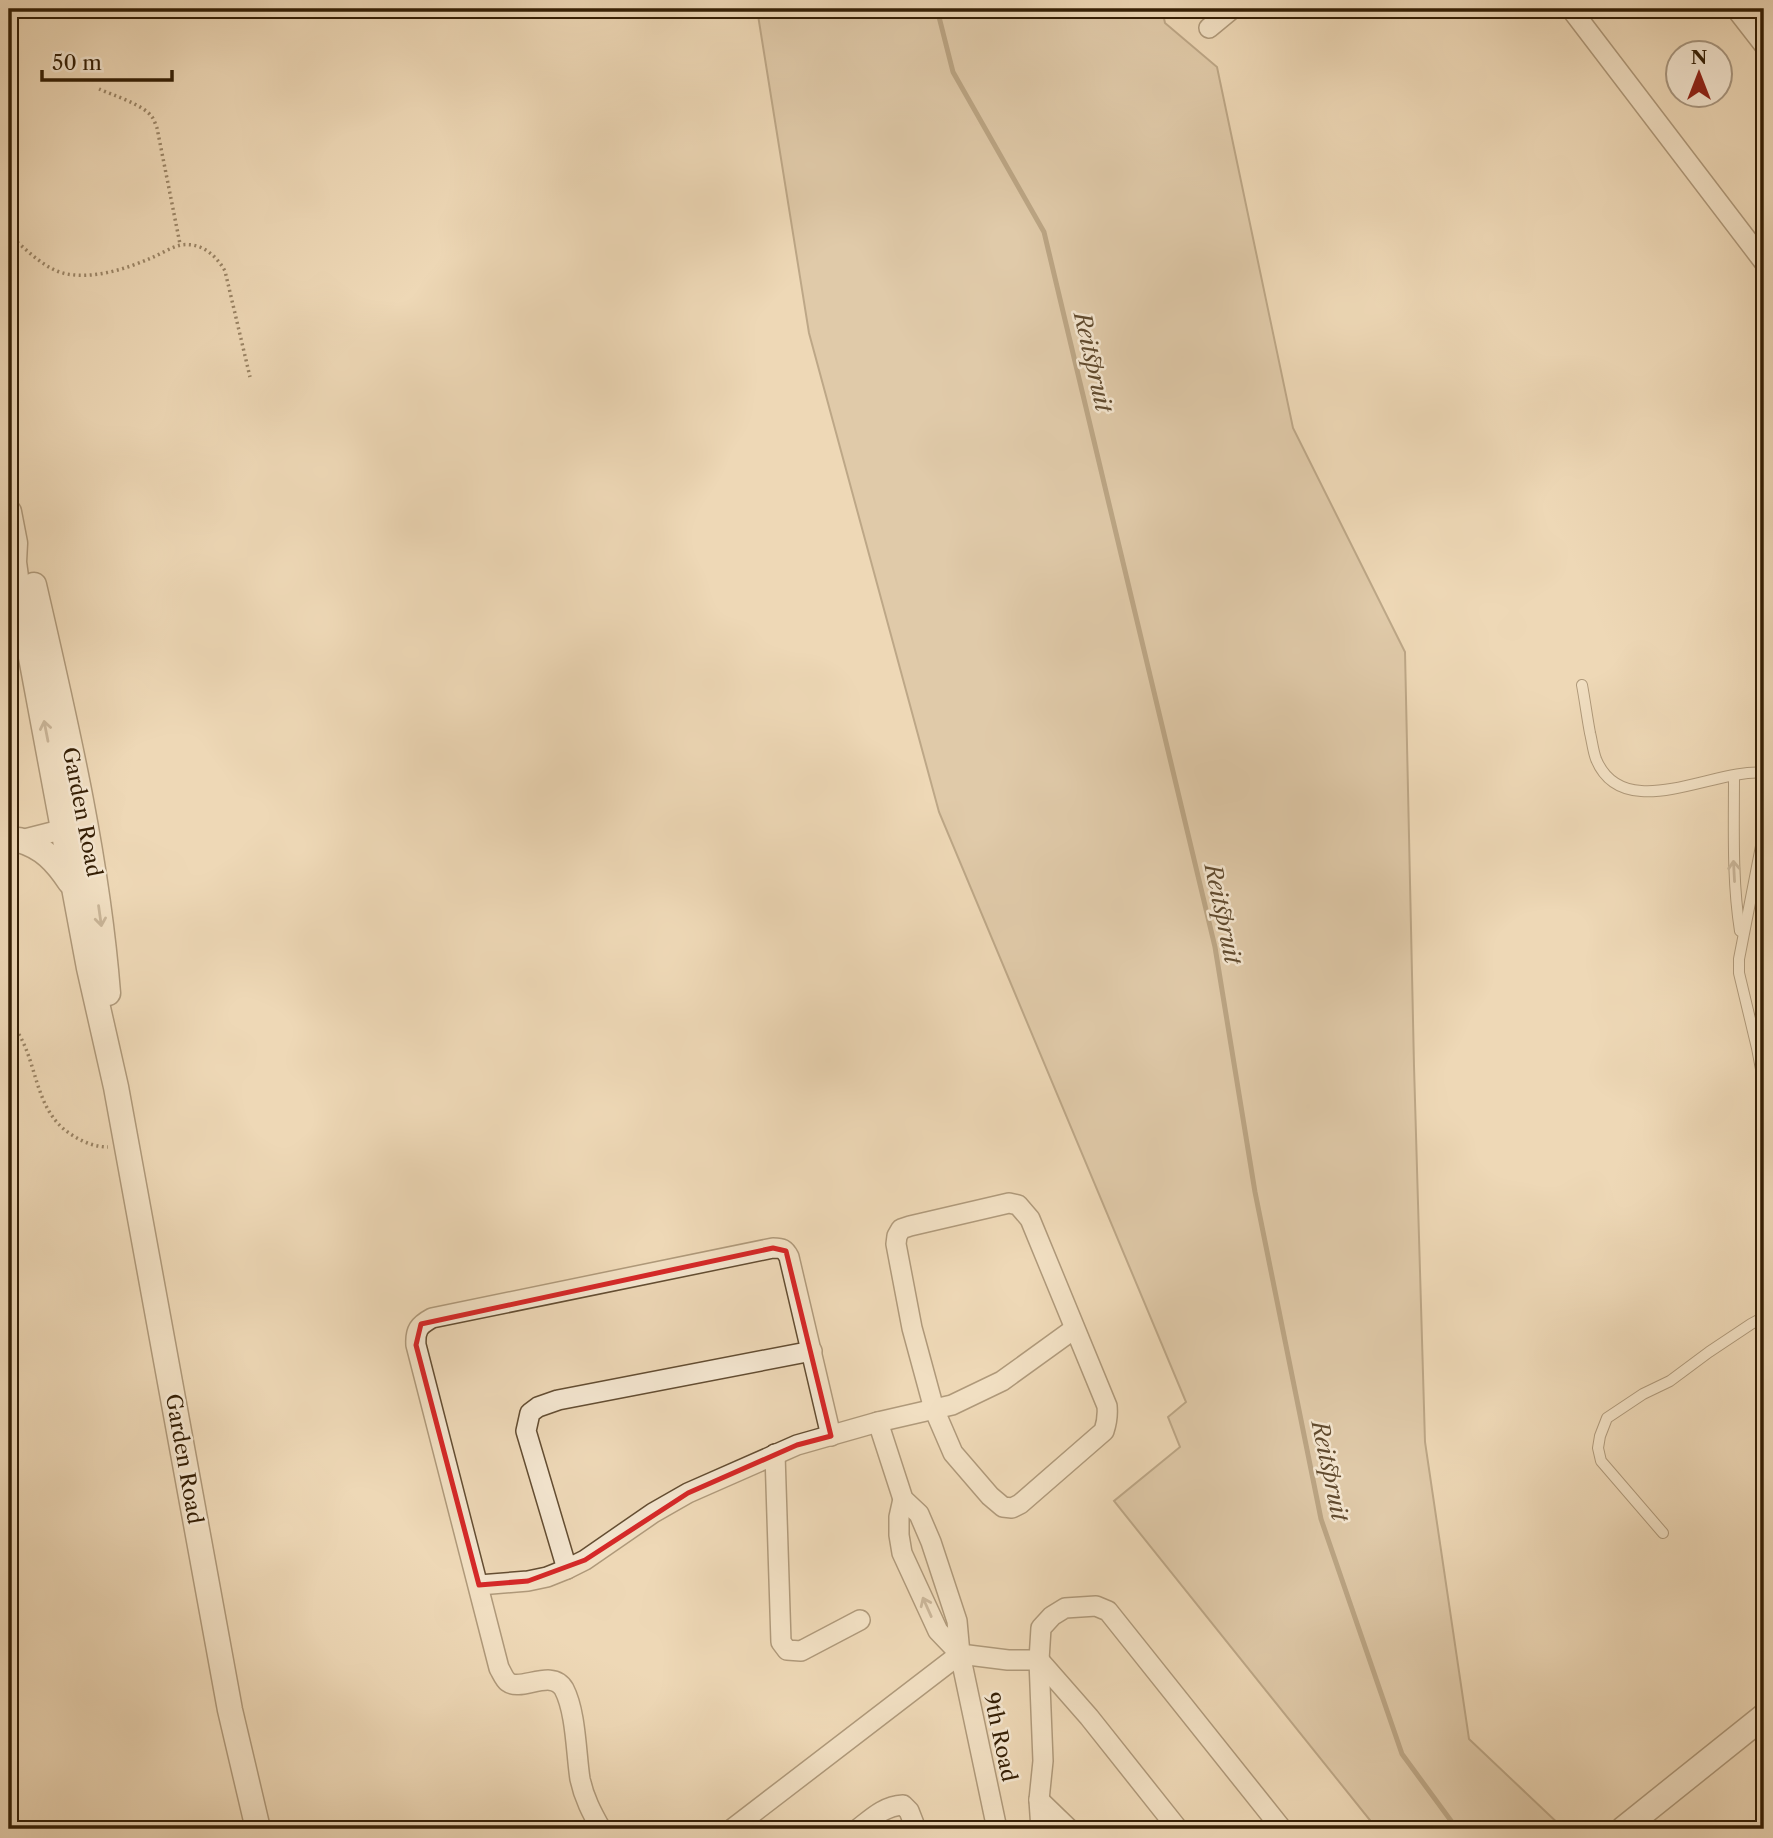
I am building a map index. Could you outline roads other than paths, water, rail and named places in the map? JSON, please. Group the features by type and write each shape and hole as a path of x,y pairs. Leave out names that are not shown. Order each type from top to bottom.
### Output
{"street":[{"path":"1209,28 1232,9"},
{"path":"1736,9 1764,45"},
{"path":"1581,12 1764,262"},
{"name":"Garden Road","path":"9,512 15,543 16,577 104,947 116,1087"},
{"path":"12,838 74,821"},
{"name":"Garden Road","path":"74,821 74,888 116,1087 230,1710 258,1829"},
{"path":"12,838 38,847 48,854 74,888"},
{"path":"1009,1203 1018,1205 1030,1219 1107,1406 1108,1421 1104,1431 1020,1504 1009,1508 1003,1507 990,1496 953,1453 934,1409 912,1328 896,1244 897,1236 901,1230 1009,1203"},
{"path":"601,1829 584,1797 573,1718 563,1688 554,1682 542,1680 512,1684 505,1679 499,1668 416,1345 417,1329 432,1318 782,1248 789,1258 831,1436"},
{"path":"479,1585 528,1581 567,1569 688,1493 797,1445 952,1405 1002,1381 1074,1329"},
{"path":"567,1569 526,1431 530,1413 558,1399 812,1351"},
{"path":"878,1422 903,1499 899,1517 902,1553 938,1631 960,1654 1008,1660 1040,1660 1178,1829"},
{"path":"775,1454 781,1642 787,1650 801,1651 860,1620"},
{"name":"9th Road","path":"903,1499 919,1514 957,1621 960,1654 997,1829"},
{"path":"1041,1829 1041,1629 1052,1616 1065,1608 1096,1606 1108,1611 1282,1829"},
{"path":"732,1829 960,1654"},
{"path":"1623,1829 1764,1716"},
{"path":"1040,1800 1069,1829"},
{"path":"858,1829 893,1805 903,1805 909,1811 916,1829"}],"lane":[{"path":"1764,644 1761,655 1764,668"},
{"path":"1582,685 1595,756 1602,771 1613,782 1647,792 1745,772 1764,773"},
{"path":"1734,776 1734,860 1741,939"},
{"path":"1764,831 1763,847 1741,939 1739,973 1764,1085"},
{"path":"1663,1533 1601,1461 1598,1448 1606,1418 1643,1394 1670,1381 1764,1317"}],"waterway":[{"name":"Reitspruit","path":"937,9 953,72 1044,232 1215,947 1255,1192 1321,1519 1402,1754 1457,1829"}]}
